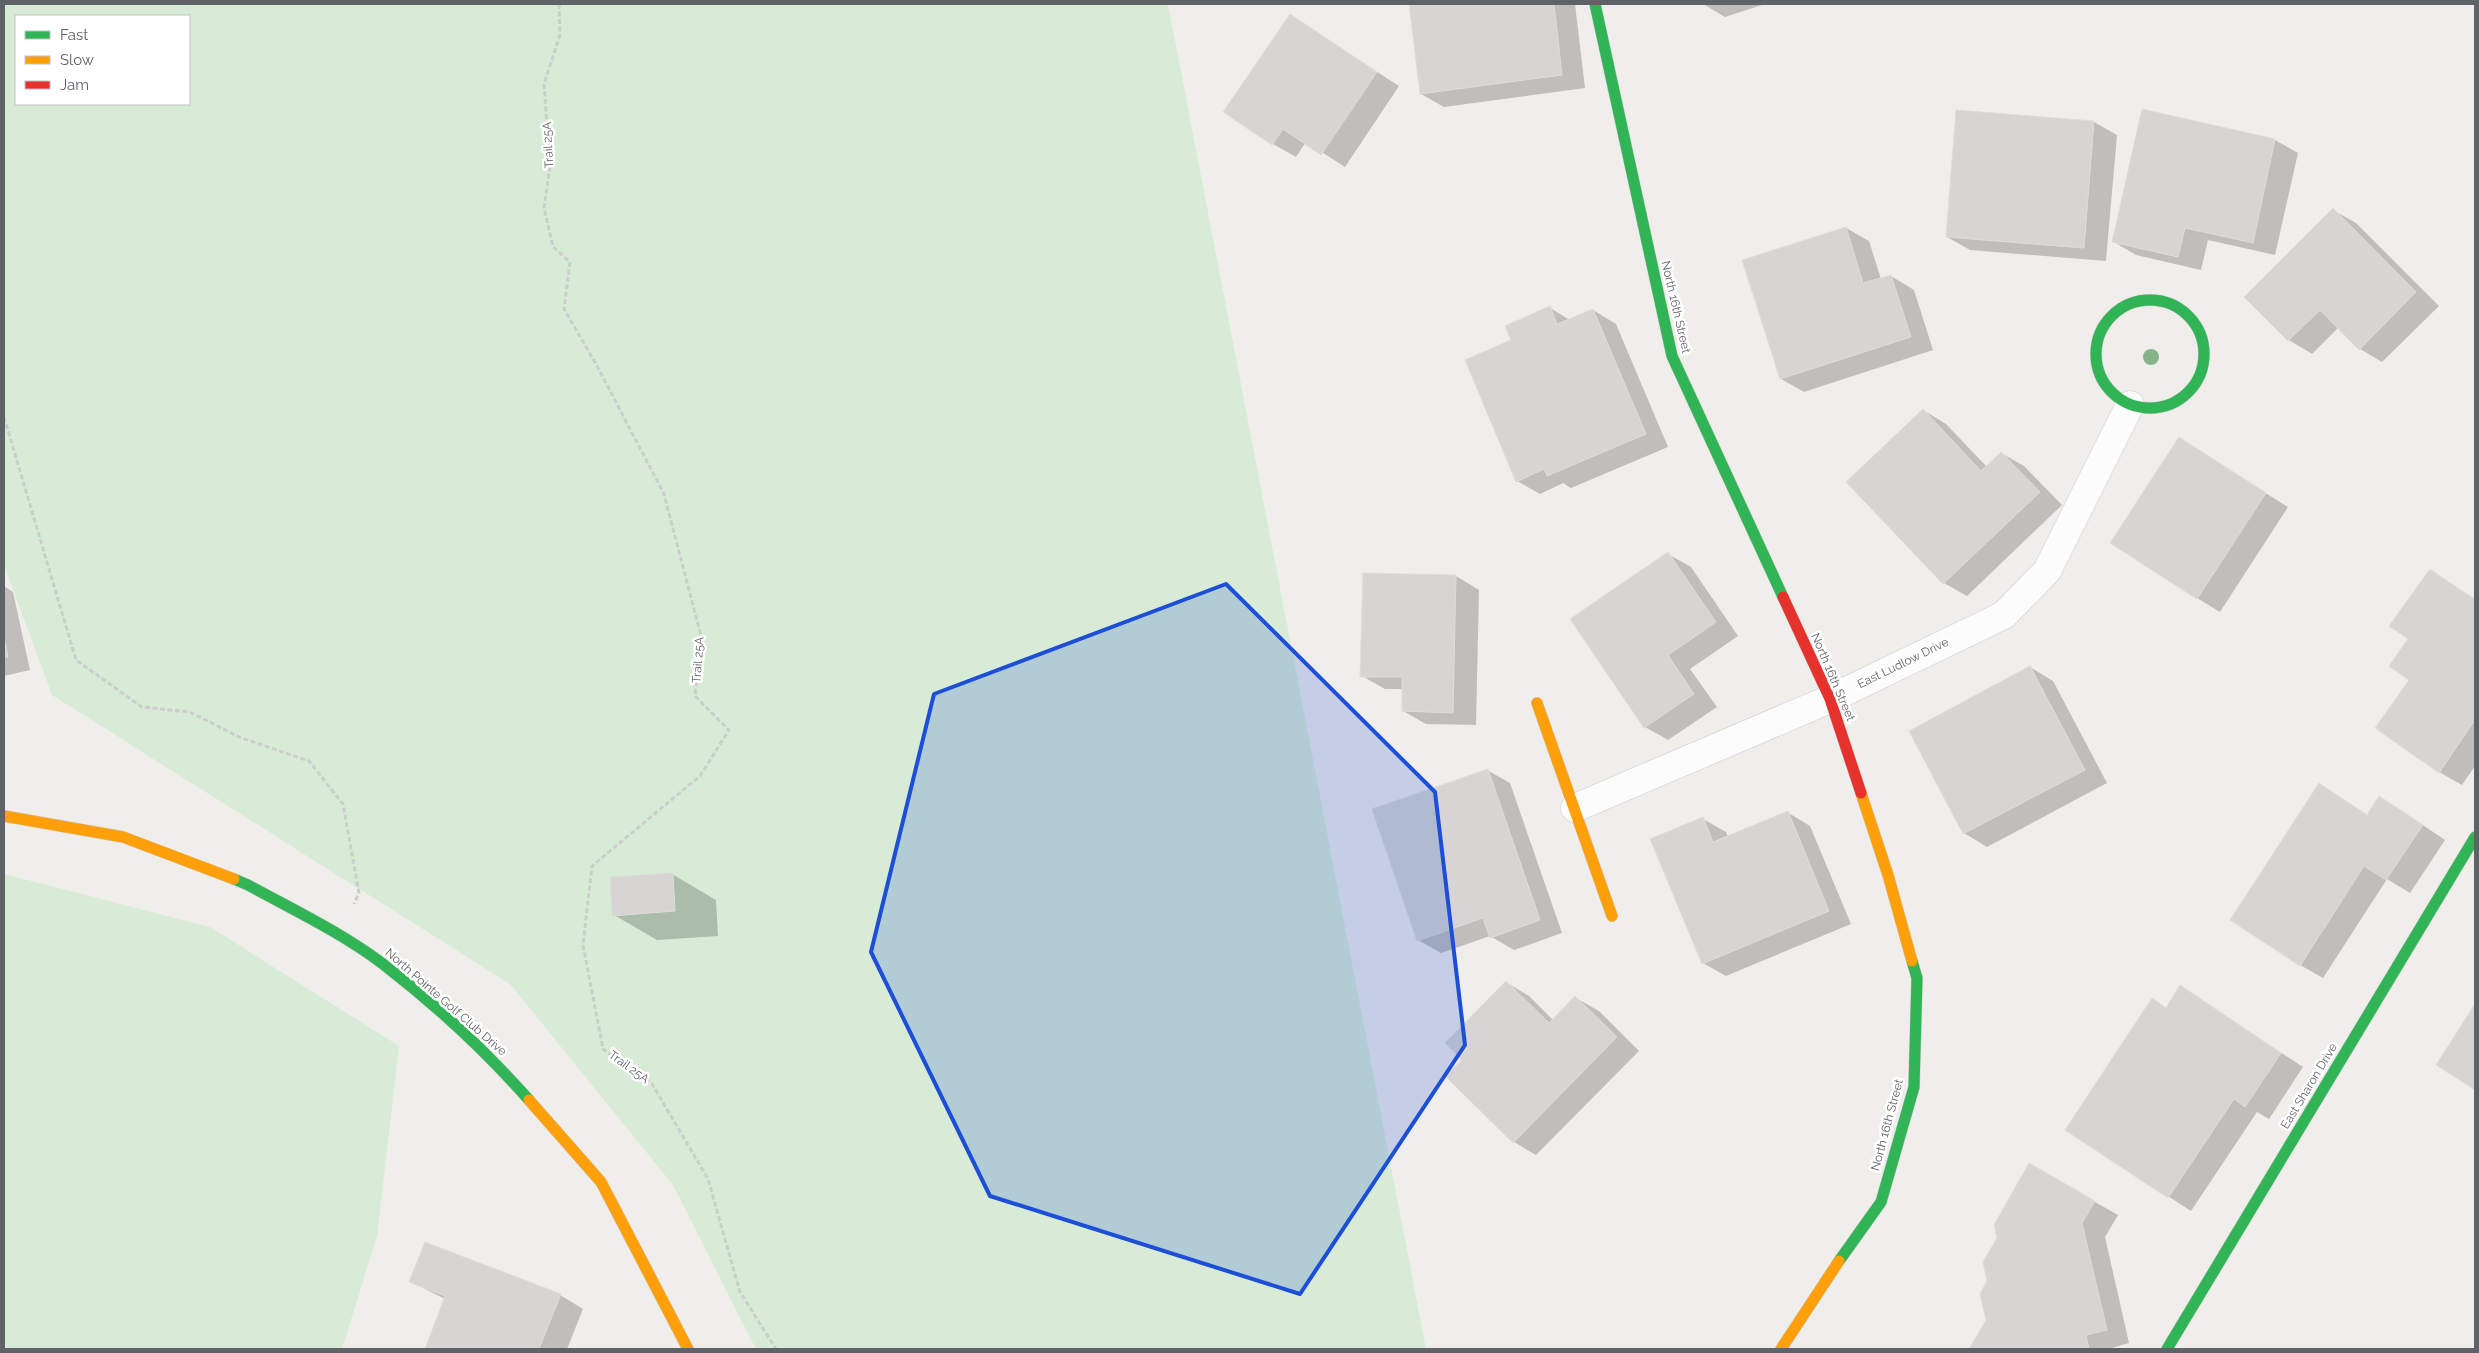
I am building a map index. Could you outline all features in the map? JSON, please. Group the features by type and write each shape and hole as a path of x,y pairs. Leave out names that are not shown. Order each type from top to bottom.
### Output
{"street":[{"name":"North 16th Street","path":"1595,4 1672,356 1830,699 1888,875 1918,978 1914,1087 1881,1202 1781,1349"},
{"path":"2149,300 2166,302 2182,310 2197,327 2204,346 2203,364 2198,379 2189,392 2177,401 2148,409 2130,405 2116,397 2103,381 2095,358 2097,340 2103,326 2112,316 2127,305 2149,300"},
{"name":"East Ludlow Drive","path":"1575,808 1830,699 2004,615 2047,571 2130,405"},
{"path":"1537,703 1612,916"},
{"name":"North Pointe Golf Club Drive","path":"4,816 123,837 248,885 338,934 383,964 489,1055 600,1182 688,1349"},
{"name":"East Sharon Drive","path":"2167,1349 2475,837"}],"path":[{"name":"Trail 25A","path":"560,4 560,35 544,84 550,167 544,208 553,247 570,262 564,309 596,364 664,494 701,636 695,696 729,730 700,776 592,866 583,945 604,1049 651,1082 708,1179 740,1292 776,1349"},
{"path":"4,417 76,660 142,707 190,712 239,736 309,761 343,804 359,893 338,934"}],"highlighted area":[{"path":"1226,584 1435,792 1465,1045 1300,1294 990,1196 871,952 934,694"}],"green space":[{"path":"4,4 1168,4 1426,1349 756,1349 673,1185 510,984 52,695 4,565"},
{"path":"4,874 210,927 399,1046 377,1236 342,1349 4,1349"}],"building":[{"path":"1409,4 1554,4 1562,75 1420,94"},
{"path":"1290,14 1377,72 1321,155 1283,129 1272,145 1223,112"},
{"path":"2142,109 2275,139 2253,243 2185,228 2178,257 2112,242"},
{"path":"1956,110 2094,121 2084,248 1946,237"},
{"path":"2333,208 2416,292 2359,350 2320,310 2288,341 2244,297"},
{"path":"1846,227 1863,283 1891,275 1911,337 1780,379 1742,260"},
{"path":"1550,306 1557,324 1593,309 1646,434 1547,476 1544,469 1516,482 1465,360 1511,340 1505,326"},
{"path":"1923,409 1981,471 2001,452 2040,492 1943,584 1846,482"},
{"path":"2179,437 2266,493 2197,599 2110,543"},
{"path":"1668,552 1716,622 1668,655 1694,694 1644,728 1570,619"},
{"path":"2430,569 2475,600 2475,720 2439,773 2375,728 2409,680 2389,666 2408,639 2389,626"},
{"path":"1363,573 1456,575 1453,713 1402,711 1402,677 1360,677"},
{"path":"4,637 8,657 4,658"},
{"path":"2030,666 2085,770 1963,834 1909,731"},
{"path":"1488,769 1540,920 1490,938 1483,918 1417,941 1372,809"},
{"path":"2319,783 2367,815 2379,796 2423,825 2386,880 2364,866 2300,966 2230,920"},
{"path":"1788,811 1829,911 1702,964 1650,839 1703,817 1713,842"},
{"path":"673,873 675,911 612,916 610,877"},
{"path":"1506,981 1549,1023 1575,996 1617,1037 1513,1143 1445,1076 1462,1060 1445,1043"},
{"path":"2180,985 2281,1053 2245,1107 2234,1099 2168,1198 2065,1130 2152,998 2166,1008"},
{"path":"2475,1004 2475,1090 2436,1065"},
{"path":"2029,1163 2095,1201 2082,1223 2107,1330 2086,1335 2089,1349 1969,1349 1986,1320 1980,1294 1987,1281 1983,1262 1997,1238 1994,1225"},
{"path":"425,1242 561,1294 539,1349 425,1349 445,1296 409,1282"}],"traffic: fast":[{"path":"1595,4 1672,356 1783,597"},
{"path":"2150,300 2171,304 2188,316 2200,333 2204,354 2200,375 2188,392 2171,404 2150,408 2129,404 2112,392 2100,375 2096,354 2100,333 2112,316 2129,304 2150,300"},
{"path":"2167,1349 2475,837"},
{"path":"234,879 317,922 383,964 459,1029 495,1063 529,1100"},
{"path":"1839,1261 1881,1202 1914,1087 1917,978 1912,961"}],"traffic: slow":[{"path":"1537,703 1612,916"},
{"path":"1861,793 1888,875 1912,961"},
{"path":"4,816 123,837 234,879"},
{"path":"529,1100 601,1182 688,1349"},
{"path":"1781,1349 1839,1261"}],"traffic: jam":[{"path":"1783,597 1830,699 1861,793"}]}
